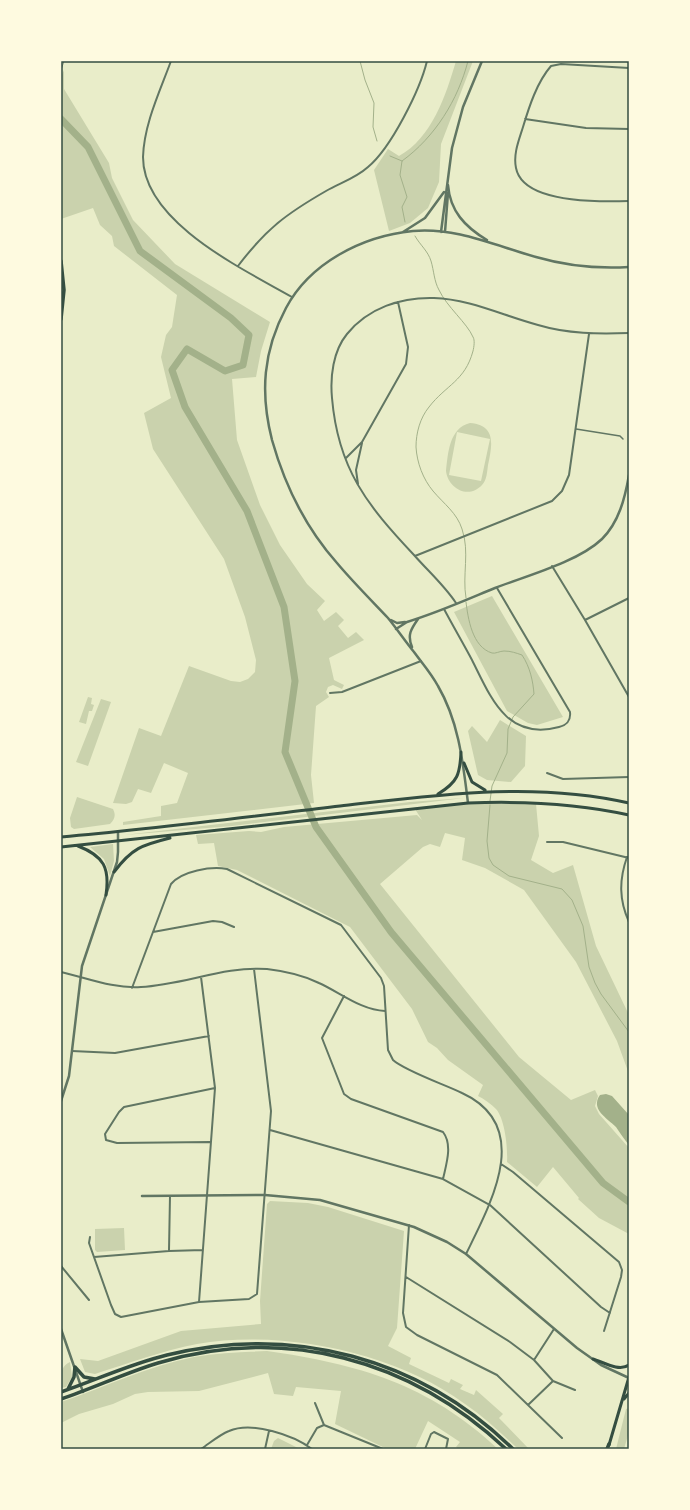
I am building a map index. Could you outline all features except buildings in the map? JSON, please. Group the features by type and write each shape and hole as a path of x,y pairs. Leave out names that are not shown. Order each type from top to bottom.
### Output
{"main road":[{"path":"61,261 64,290 61,319"},
{"path":"437,795 456,781 460,765 461,752"},
{"path":"464,763 472,782 487,791"},
{"path":"61,838 466,792 506,791 584,796 629,802"},
{"path":"61,847 179,836 303,820 468,803 505,802 575,806 629,815"},
{"path":"114,872 122,861 140,846 179,836"},
{"path":"77,845 95,853 104,865 108,882 106,895"},
{"path":"61,1392 145,1361 198,1349 233,1344 271,1343 312,1348 365,1359 412,1378 450,1398 478,1419 513,1449"},
{"path":"61,1399 157,1363 201,1353 248,1348 305,1350 341,1357 372,1366 422,1388 462,1413 506,1449"},
{"path":"593,1359 618,1367 626,1367 629,1365"},
{"path":"75,1367 84,1377 98,1379"},
{"path":"68,1390 74,1379 75,1367"},
{"path":"607,1449 629,1378"},
{"path":"621,1405 629,1393"}],"street":[{"path":"171,61 146,133 143,156 146,176 152,191 175,220 196,239 238,266 292,296"},
{"path":"238,266 260,237 282,219 306,203 358,175 378,158 395,132 412,101 426,61"},
{"path":"443,232 452,148 463,107 482,61"},
{"path":"629,68 561,62 551,66 525,119 515,155 516,169 521,180 540,192 577,200 629,201"},
{"path":"525,119 586,128 629,129"},
{"path":"443,232 448,182"},
{"path":"448,182 452,205 458,217 475,233 490,242"},
{"path":"400,233 425,218 446,190"},
{"path":"468,803 464,763 454,721 446,701 422,661 396,628 335,561 309,527 294,500 278,461 267,422 264,389 268,357 274,335 292,296 314,272 337,256 359,246 400,233 414,231 443,232 490,242 556,262 593,267 629,267"},
{"path":"456,603 440,581 379,516 364,497 351,473 335,423 331,385 338,351 344,338 361,319 370,312 398,302 434,298 460,302 539,325 589,334 629,334"},
{"path":"358,485 356,470 362,442 407,358 407,338 398,302"},
{"path":"415,556 556,498 566,483 576,429 589,334"},
{"path":"576,429 620,436 622,439"},
{"path":"346,458 362,442"},
{"path":"388,619 397,623 418,619 586,551 602,538 620,511 629,475"},
{"path":"552,566 629,697"},
{"path":"444,608 492,698 503,713 512,721 526,728 539,730 566,725 569,721 570,712 497,588"},
{"path":"585,620 629,598"},
{"path":"414,652 409,634 411,628 418,619"},
{"path":"396,628 407,622"},
{"path":"330,693 342,692 422,661"},
{"path":"547,773 563,779 629,777"},
{"path":"61,1101 69,1076 80,976 114,872 118,852 118,832"},
{"path":"547,842 563,842 628,858 620,892 629,922"},
{"path":"132,988 171,884 175,879 186,874 217,869 234,872 332,920 344,929 381,978 388,1050 393,1060 469,1096 483,1105 496,1123 502,1146 501,1164 490,1205 466,1254"},
{"path":"153,932 213,921 222,922 234,927"},
{"path":"61,972 108,984 132,988 149,987 254,968 282,971 309,978 371,1009 385,1011"},
{"path":"90,1237 89,1243 115,1314 118,1316 124,1318 199,1302 249,1299 257,1294 270,1130 269,1090 254,968"},
{"path":"199,1302 214,1088 201,977"},
{"path":"344,996 322,1038 344,1094 350,1099 443,1132 447,1138 448,1150 443,1179"},
{"path":"72,1051 115,1053 209,1036"},
{"path":"210,1142 117,1143 106,1140 105,1134 119,1112 124,1107 214,1088"},
{"path":"270,1130 443,1179 490,1205 601,1308 610,1313"},
{"path":"501,1164 513,1172 619,1262 622,1270 621,1277 604,1331"},
{"path":"142,1196 265,1196 327,1202 409,1225 433,1235 466,1254 577,1348 593,1359 629,1378"},
{"path":"169,1251 170,1196"},
{"path":"409,1225 403,1314 406,1326 417,1335 497,1375 562,1438"},
{"path":"94,1257 203,1250"},
{"path":"61,1266 89,1300"},
{"path":"406,1278 510,1342 534,1360 553,1381 575,1390"},
{"path":"61,1329 83,1392"},
{"path":"534,1360 554,1329"},
{"path":"528,1405 553,1381"},
{"path":"315,1403 324,1425"},
{"path":"306,1445 317,1428 324,1425 383,1449"},
{"path":"201,1449 223,1434 236,1429 269,1431 282,1434 312,1449"},
{"path":"265,1449 269,1431"},
{"path":"425,1449 430,1434 434,1432 448,1439 446,1449"}],"shaded area":[{"path":"456,61 473,61 441,144 439,182 428,208 410,223 389,231 374,170 388,149 399,156 411,148 429,127 448,88"},
{"path":"64,70 64,89 109,163 112,178 133,220 175,264 270,322 261,351 256,377 232,379 237,440 260,505 280,545 307,584 325,601 317,610 324,621 336,612 344,620 338,626 348,638 356,632 364,640 329,658 334,680 344,685 342,689 333,685 328,687 326,692 329,697 316,706 311,775 314,803 123,825 123,822 161,816 161,806 177,803 188,773 164,763 151,793 138,789 132,802 126,804 113,803 139,728 161,736 189,666 231,681 240,682 248,679 255,672 256,660 245,617 224,559 153,449 144,413 171,398 161,357 166,335 172,327 177,295 114,246 112,236 100,225 93,208 61,219 61,77"},
{"path":"470,423 479,425 489,432 491,438 491,451 486,478 482,485 471,492 465,492 455,487 450,482 446,471 451,442 458,430","holes":["457,432 490,439 481,481 449,475"]},
{"path":"492,596 563,717 537,725 528,723 507,711 454,612"},
{"path":"88,697 92,698 91,704 94,705 92,711 89,711 86,724 79,722"},
{"path":"101,699 111,702 88,766 76,762"},
{"path":"500,720 526,736 525,766 511,782 487,780 478,775 468,731 472,726 487,742"},
{"path":"77,797 113,809 115,815 113,820 110,824 74,829 71,827 70,818"},
{"path":"464,798 232,826 124,835 410,802"},
{"path":"468,803 536,804 539,836 531,860 553,873 573,865 596,946 629,1015 629,1074 617,1041 576,962 524,890 485,868 462,860 465,838 445,833 440,847 430,844 423,847 380,884 519,1057 571,1100 595,1090 598,1096 595,1106 599,1114 629,1148 629,1234 599,1218 578,1199 579,1198 553,1167 537,1187 507,1162 507,1150 502,1120 492,1105 478,1096 483,1085 448,1060 437,1048 428,1042 412,1009 350,927 237,870 218,866 214,843 198,844 196,835 249,831 261,832 284,827 417,815 422,820 415,809"},
{"path":"113,844 114,861 110,876 104,859 90,847"},
{"path":"606,1094 612,1096 629,1115 629,1145 616,1127 604,1117 598,1109 597,1100 600,1095"},
{"path":"270,1201 308,1203 328,1207 404,1231 397,1328 388,1346 411,1358 409,1364 449,1383 451,1379 463,1385 460,1389 474,1395 476,1390 503,1414 499,1418 529,1449 518,1449 479,1414 437,1386 406,1371 372,1358 337,1349 301,1343 265,1340 230,1340 197,1344 171,1350 95,1374 85,1372 80,1359 98,1361 181,1331 261,1324 260,1301 267,1204"},
{"path":"124,1228 125,1250 97,1252 95,1250 95,1229"},
{"path":"267,1351 332,1363 391,1380 446,1408 498,1449 459,1449 456,1447 460,1442 428,1421 415,1449 387,1449 335,1424 341,1391 296,1387 293,1396 274,1394 268,1373 199,1391 148,1392 135,1394 113,1404 79,1414 61,1423 61,1402 143,1371 194,1357"},
{"path":"70,1362 72,1377 66,1387 61,1388 62,1370 66,1364"},
{"path":"629,1408 629,1432 624,1449 616,1449 626,1409"},
{"path":"278,1438 300,1449 271,1449 274,1441"}],"waterway":[{"path":"360,61 365,80 374,103 373,127 377,141"},
{"path":"405,222 402,207 407,197 400,175 402,161 425,141 444,117 458,90 468,61"},
{"path":"61,119 88,147 140,251 231,318 249,335 243,365 225,371 187,349 172,370 185,407 247,511 284,607 295,681 285,752 316,827 391,932 603,1183 629,1202"},
{"path":"390,156 402,161"},
{"path":"415,236 430,257 439,290 474,338 473,351 470,361 465,369 460,376 435,400 423,416 418,431 416,447 419,465 423,476 433,491 454,513 462,529 466,555 466,598"},
{"path":"466,602 472,631 480,645 485,650 492,653 507,651 522,655 529,669 534,689 534,694 513,717 508,729 507,753 492,786 490,801"},
{"path":"490,805 487,841 489,858 493,865 509,876 562,889 572,900 583,926 589,967 595,983 601,994 629,1032"}],"railway":[{"path":"61,70 64,61"}]}
